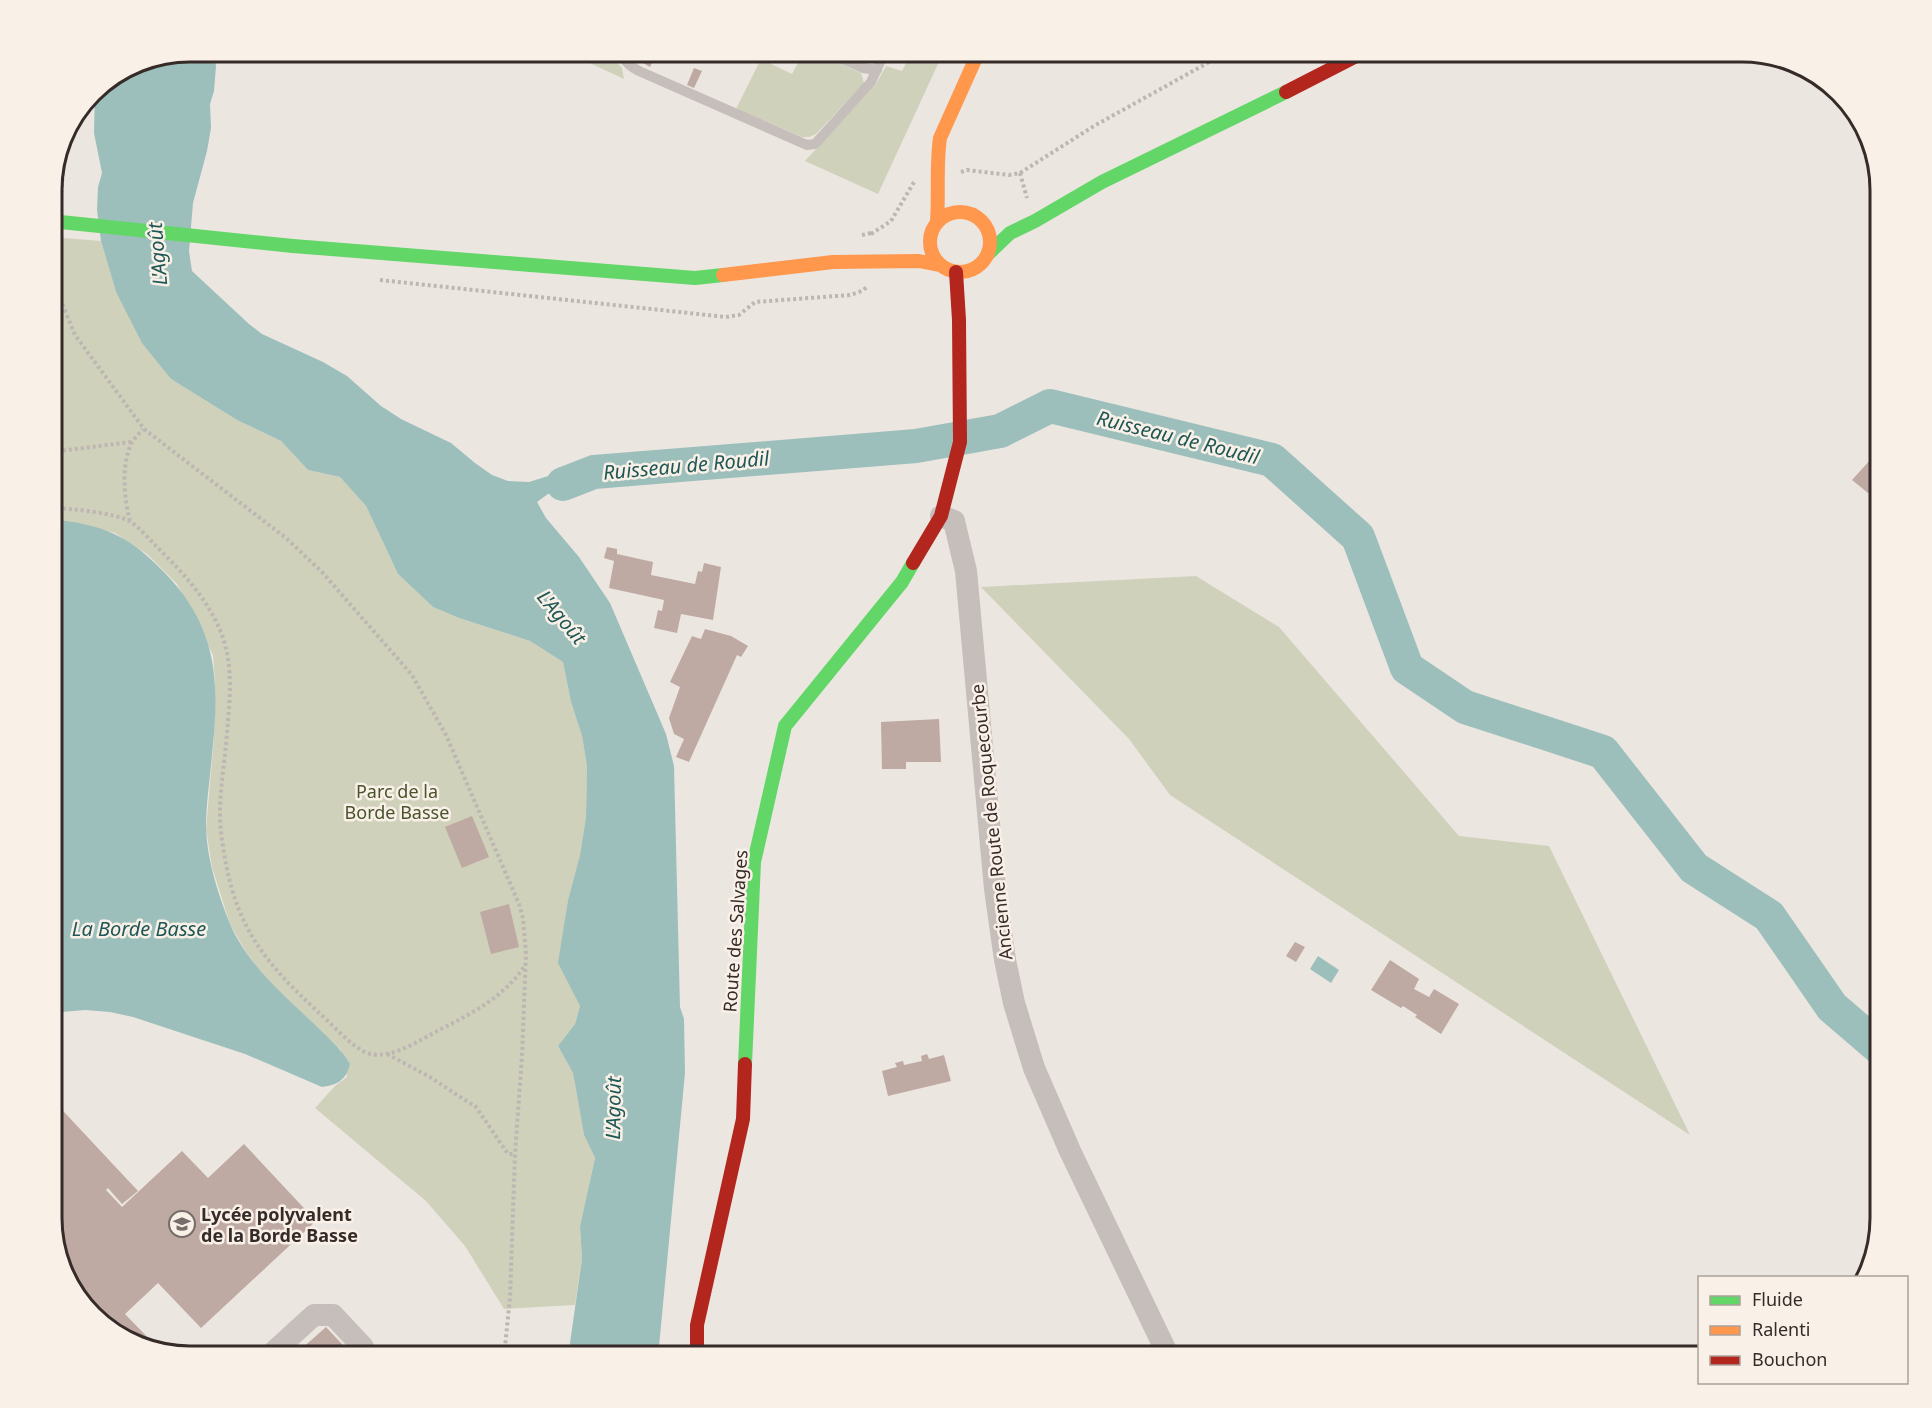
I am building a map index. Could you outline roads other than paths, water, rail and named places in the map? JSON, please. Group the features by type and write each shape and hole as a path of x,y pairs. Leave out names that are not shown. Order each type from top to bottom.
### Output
{"main road":[{"path":"939,265 930,248 929,238 934,226 939,195 938,151 944,126 955,107 974,62"},
{"path":"62,222 293,246 695,278 833,262 921,261 939,265 947,270 966,272 983,262 1010,233 1102,182 1344,62"},
{"path":"954,142 955,107"},
{"path":"1033,201 1102,182"},
{"path":"964,198 976,216 984,223 990,238 988,254"},
{"path":"917,236 934,226 944,216 954,212 976,216 993,215"},
{"path":"833,262 875,245"},
{"name":"Route des Salvages","path":"697,1346 697,1325 743,1119 754,862 785,726 902,582 941,516 960,439 959,321 956,272"}],"street":[{"name":"Ancienne Route de Roquecourbe","path":"941,516 954,521 966,571 995,889 1005,960 1014,1003 1034,1068 1058,1123 1164,1346"},
{"path":"280,1346 314,1315 333,1315 362,1346"}],"lane":[{"path":"627,62 639,71 807,145 815,144 871,82 880,62"},
{"path":"849,62 863,68 876,70"}],"water":[{"name":"L'Agoût","path":"215,62 214,91 210,104 211,128 193,203 189,251 192,271 262,334 323,362 347,376 381,406 401,419 451,443 492,475 508,481 529,482 590,463 614,468 548,494 537,502 546,518 579,557 610,603 666,734 674,766 680,1007 684,1019 685,1073 659,1346 570,1346 582,1259 580,1226 595,1158 584,1135 573,1073 558,1046 575,1024 580,1006 558,963 568,900 580,855 586,817 587,766 582,736 571,702 563,662 530,641 433,607 398,574 366,506 340,477 308,470 281,441 237,420 171,379 142,343 116,292 101,241 97,210 98,187 102,173 94,133 95,103 119,83 149,68 165,64"},
{"name":"La Borde Basse","path":"62,520 100,528 138,548 163,571 195,613 205,634 215,679 214,728 206,828 208,852 217,889 237,938 255,964 332,1041 350,1064 344,1078 333,1085 322,1087 245,1054 133,1017 85,1010 62,1012"},
{"path":"1318,956 1339,970 1331,983 1310,969"}],"waterway":[{"name":"Ruisseau de Roudil","path":"563,484 594,472 916,446 1000,431 1050,406 1272,460 1358,537 1407,668 1465,707 1603,752 1694,868 1769,916 1832,1007 1870,1040"}],"place":[{"name":"Lycée polyvalent de la Borde Basse","path":"182,1224"}],"park label":[{"name":"Parc de la Borde Basse","path":"397,801"}]}
